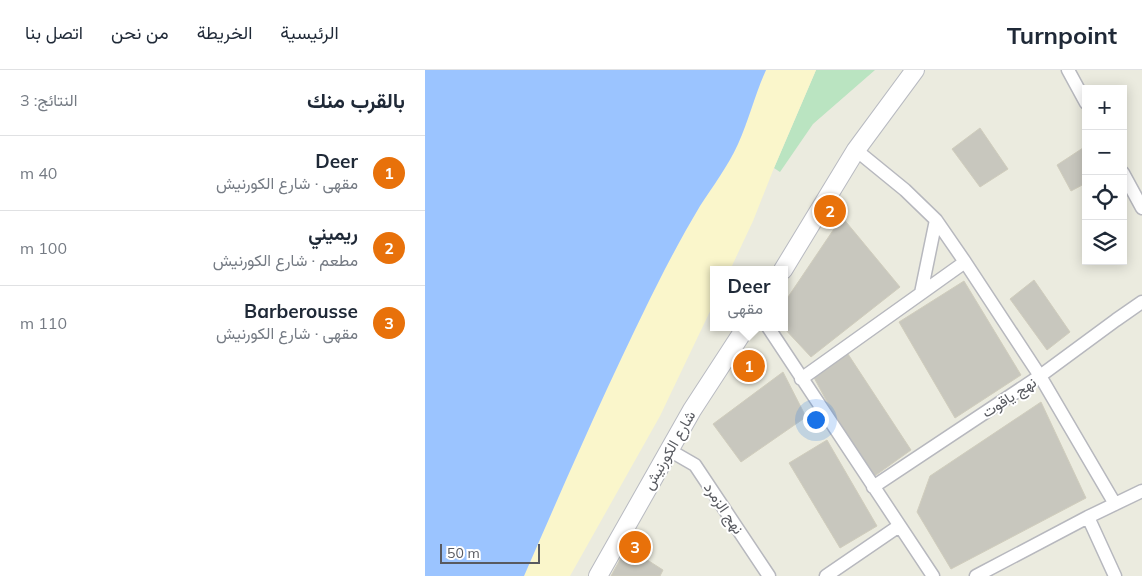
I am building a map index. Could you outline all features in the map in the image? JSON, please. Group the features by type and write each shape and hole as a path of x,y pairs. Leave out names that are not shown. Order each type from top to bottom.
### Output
{"main road":[{"path":"785,266 856,150 915,70"},
{"name":"شارع الكورنيش","path":"598,576 692,410 744,331"}],"street":[{"path":"1068,70 1082,96"},
{"path":"856,150 905,190 936,220 1041,376 1115,504"},
{"path":"1124,175 1142,208"},
{"path":"921,293 936,220"},
{"path":"801,378 965,262"},
{"name":"نهج ياقوت","path":"873,487 1041,376 1142,302"},
{"path":"770,331 933,576"},
{"name":"نهج الزمرد","path":"669,450 695,465 769,576"},
{"path":"975,576 1142,491"},
{"path":"1089,517 1115,576"},
{"path":"826,576 899,526"}],"green space":[{"path":"816,70 875,70 813,124 780,172 774,168"}],"sand":[{"path":"766,70 816,70 753,221 732,266 710,266 710,311 660,416 570,576 524,576 592,421 646,307 700,206 734,152"}],"water":[{"path":"425,70 766,70 738,144 687,229 646,307 592,421 524,576 425,576"}],"building":[{"path":"980,128 1008,169 980,187 952,149"},
{"path":"1082,149 1082,185 1071,191 1057,165"},
{"path":"842,217 900,287 811,357 787,331 788,297"},
{"path":"1034,280 1070,332 1047,350 1010,299"},
{"path":"964,281 1021,375 955,418 899,322"},
{"path":"844,348 911,450 869,480 811,372"},
{"path":"783,372 806,417 741,462 713,424"},
{"path":"1041,402 1086,498 951,569 917,512 930,476"},
{"path":"827,440 877,526 840,548 789,463"},
{"path":"627,547 663,570 660,576 611,576"}],"place":[{"name":"ريميني","path":"830,211"},
{"name":"Deer","path":"749,366"},
{"name":"Barberousse","path":"635,547"}]}
